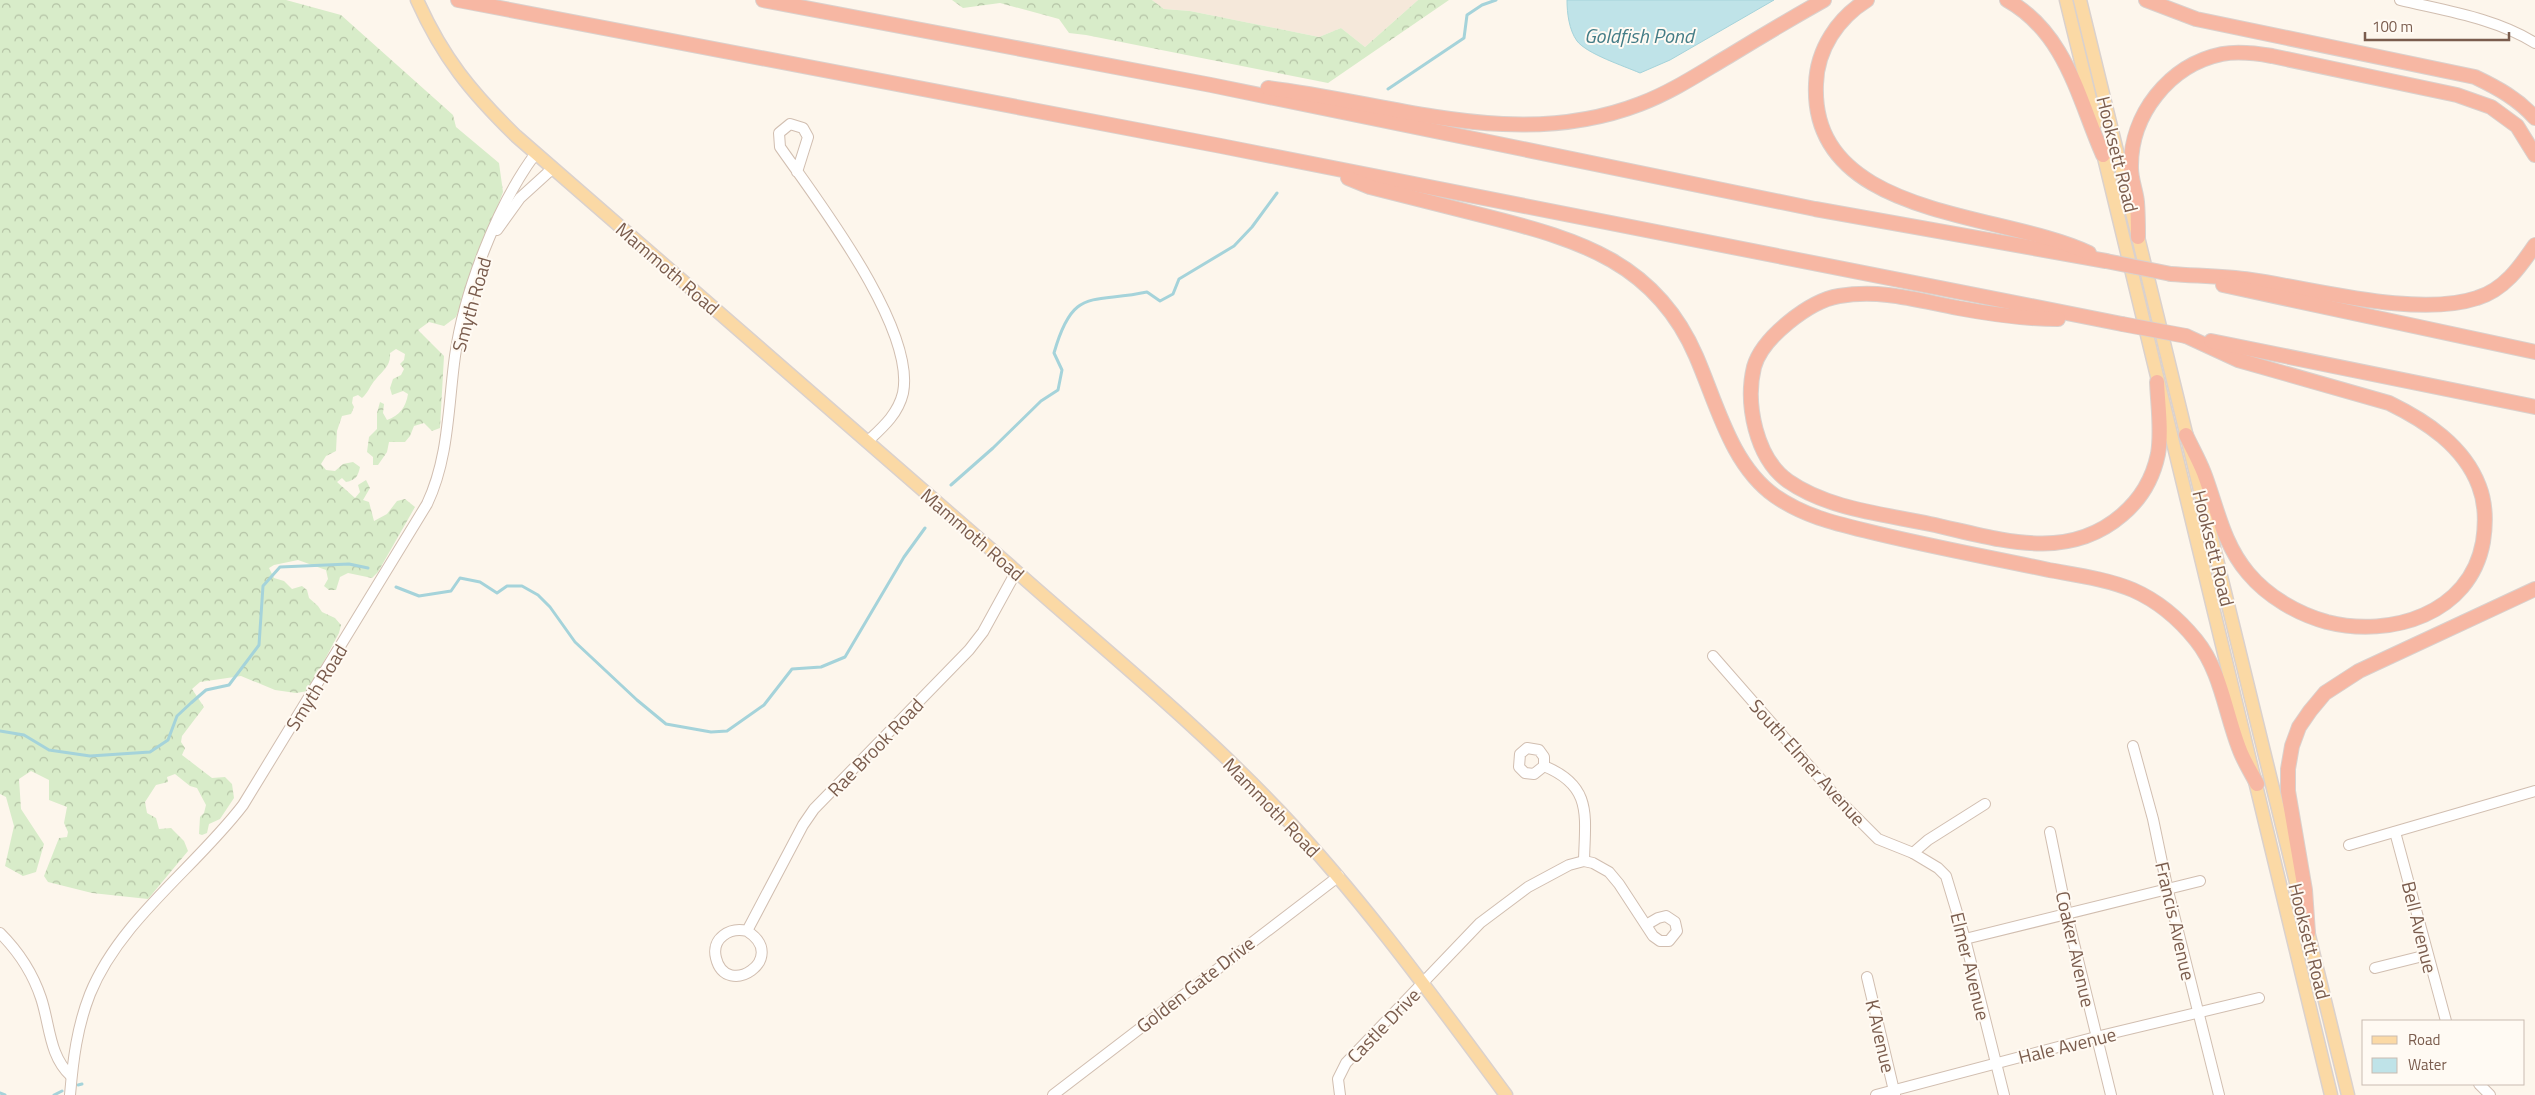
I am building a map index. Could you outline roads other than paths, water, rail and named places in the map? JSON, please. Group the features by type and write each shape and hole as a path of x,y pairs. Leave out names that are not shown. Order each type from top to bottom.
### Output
{"highway":[{"path":"458,0 1320,166 2186,336 2535,407"},
{"path":"763,0 1211,85 1815,208 2106,261 2535,352"},
{"path":"1211,85 1301,92 1469,122 1508,126 1562,124 1614,113 1663,94 1824,0"},
{"path":"1867,0 1843,18 1833,32 1825,45 1816,80 1816,109 1832,150 1843,162 1870,183 1902,198 2051,237 2106,261"},
{"path":"2007,0 2030,16 2046,32 2064,59 2103,156"},
{"path":"2146,0 2196,19 2475,77 2499,88 2535,118"},
{"path":"2138,237 2137,202 2131,170 2135,136 2141,120 2150,103 2177,74 2204,60 2222,54 2247,52 2272,56 2457,95 2491,107 2517,126 2532,147 2535,156"},
{"path":"1320,166 1370,188 1512,223 1578,243 1601,253 1628,271 1657,295 1683,330 1732,443 1748,468 1774,495 1813,518 1891,537 2082,577 2132,590 2149,598 2181,624 2208,656 2239,750 2257,784"},
{"path":"2171,274 2248,280 2393,303 2443,306 2478,298 2501,286 2520,267 2535,245"},
{"path":"2083,316 2056,319 1962,308 1880,292 1837,297 1806,308 1775,333 1754,365 1750,398 1756,432 1768,459 1786,480 1810,494 1847,507 1977,534 2023,543 2061,544 2086,537 2110,525 2138,500 2147,485 2158,452 2157,382"},
{"path":"2186,336 2238,360 2389,403 2412,414 2429,426 2459,452 2479,485 2485,518 2481,554 2464,585 2437,610 2423,617 2392,626 2374,627 2352,626 2316,619 2284,604 2247,573 2226,537 2204,472 2186,435"},
{"path":"2308,933 2305,890 2288,791 2288,769 2292,746 2299,727 2310,710 2325,693 2359,671 2535,589"}],"main road":[{"name":"Mammoth Road","path":"417,0 426,21 446,57 466,84 536,154 868,441 1202,736 1278,810 1339,876 1423,983 1506,1095"},
{"name":"Hooksett Road","path":"2066,0 2331,1095"},
{"name":"Hooksett Road","path":"2080,0 2348,1095"}],"street":[{"path":"2400,0 2481,19 2513,30 2535,43"},
{"name":"Smyth Road","path":"70,1095 77,1036 83,1014 97,980 112,954 132,928 220,833 243,805 427,504 436,482 446,443 459,335 475,280 501,209 536,154"},
{"name":"Smyth Road","path":"490,241 520,198 553,168"},
{"path":"797,172 851,252 875,294 897,341 904,373 900,402 885,426 868,441"},
{"name":"Rae Brook Road","path":"747,931 803,825 814,809 968,650 983,632 1016,572"},
{"name":"South Elmer Avenue","path":"1713,656 1848,810 1878,839 1913,853"},
{"name":"Francis Avenue","path":"2134,746 2153,820 2197,1014 2219,1095"},
{"path":"1544,766 1567,778 1578,792 1584,820 1584,861 1593,863 1608,872 1619,884 1646,925"},
{"path":"2350,845 2535,791"},
{"path":"1913,853 1928,840 1985,804"},
{"name":"Coaker Avenue","path":"2050,832 2067,915 2111,1095"},
{"name":"Bell Avenue","path":"2395,832 2446,1020"},
{"name":"Elmer Avenue","path":"1913,853 1938,868 1946,876 1965,939 2004,1095"},
{"name":"Castle Drive","path":"1340,1095 1338,1078 1346,1062 1461,942 1502,904 1558,870 1584,861"},
{"name":"Golden Gate Drive","path":"1053,1095 1339,876"},
{"path":"1965,939 2168,891 2200,881"},
{"path":"740,929 747,931 754,935 761,948 759,962 749,973 742,975 728,973 717,962 716,946 724,934 740,929"},
{"path":"0,933 19,954 34,982 41,998 58,1061 72,1076"},
{"path":"2375,968 2427,955"},
{"name":"K Avenue","path":"1867,977 1894,1093"},
{"name":"Hale Avenue","path":"1876,1095 1894,1093 1996,1063 2259,998"},
{"path":"2480,1085 2490,1095"}],"water":[{"name":"Goldfish Pond","path":"1567,0 1774,0 1670,60 1640,73 1597,55 1577,41 1569,21"}],"waterway":[{"path":"1388,89 1464,38 1467,15 1482,5 1496,0"},
{"path":"951,485 993,448 1041,401 1058,390 1062,370 1054,353 1061,332 1077,307 1098,299 1147,292 1160,301 1173,294 1179,279 1234,246 1252,227 1277,193"},
{"path":"396,587 419,596 451,591 460,578 480,582 497,593 507,586 522,586 538,595 550,607 575,642 637,700 666,724 711,732 727,731 764,705 792,669 821,667 845,657 904,557 925,528"},
{"path":"0,731 24,735 49,750 90,756 150,752 168,740 177,716 206,690 229,685 259,645 263,586 280,567 349,564 368,568"},
{"path":"78,1085 82,1084"},
{"path":"54,1095 62,1091"},
{"path":"0,1093 5,1095"}]}
